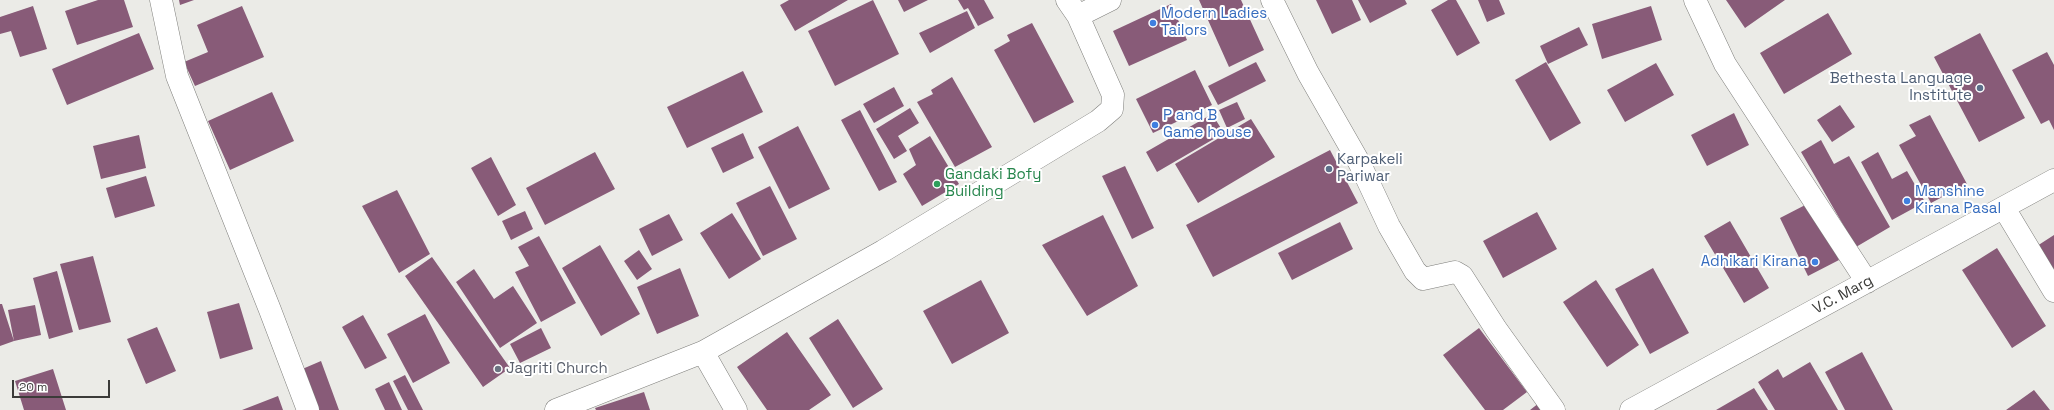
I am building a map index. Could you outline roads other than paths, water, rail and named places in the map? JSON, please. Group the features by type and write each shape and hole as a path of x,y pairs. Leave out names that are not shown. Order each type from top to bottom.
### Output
{"street":[{"path":"161,0 177,76 308,410"},
{"path":"556,410 703,352 883,251 1098,121 1112,109 1113,95 1072,8 1110,0"},
{"path":"1272,0 1308,73 1360,164 1389,226 1410,265 1423,279 1455,272 1462,276 1496,329 1554,410"},
{"path":"1695,0 1725,64 1867,282"},
{"name":"V.C. Marg","path":"1631,410 2054,180"},
{"path":"2004,208 2054,291"},
{"path":"703,352 736,410"}],"place":[{"name":"Modern Ladies Tailors","path":"1153,23"},
{"name":"Bethesta Language Institute","path":"1980,88"},
{"name":"P and B Game house","path":"1155,125"},
{"name":"Karpakeli Pariwar","path":"1329,169"},
{"name":"Gandaki Bofy Building","path":"937,184"},
{"name":"Manshine Kirana Pasal","path":"1907,201"},
{"name":"Adhikari Kirana","path":"1815,262"},
{"name":"Jagriti Church","path":"498,369"}]}
